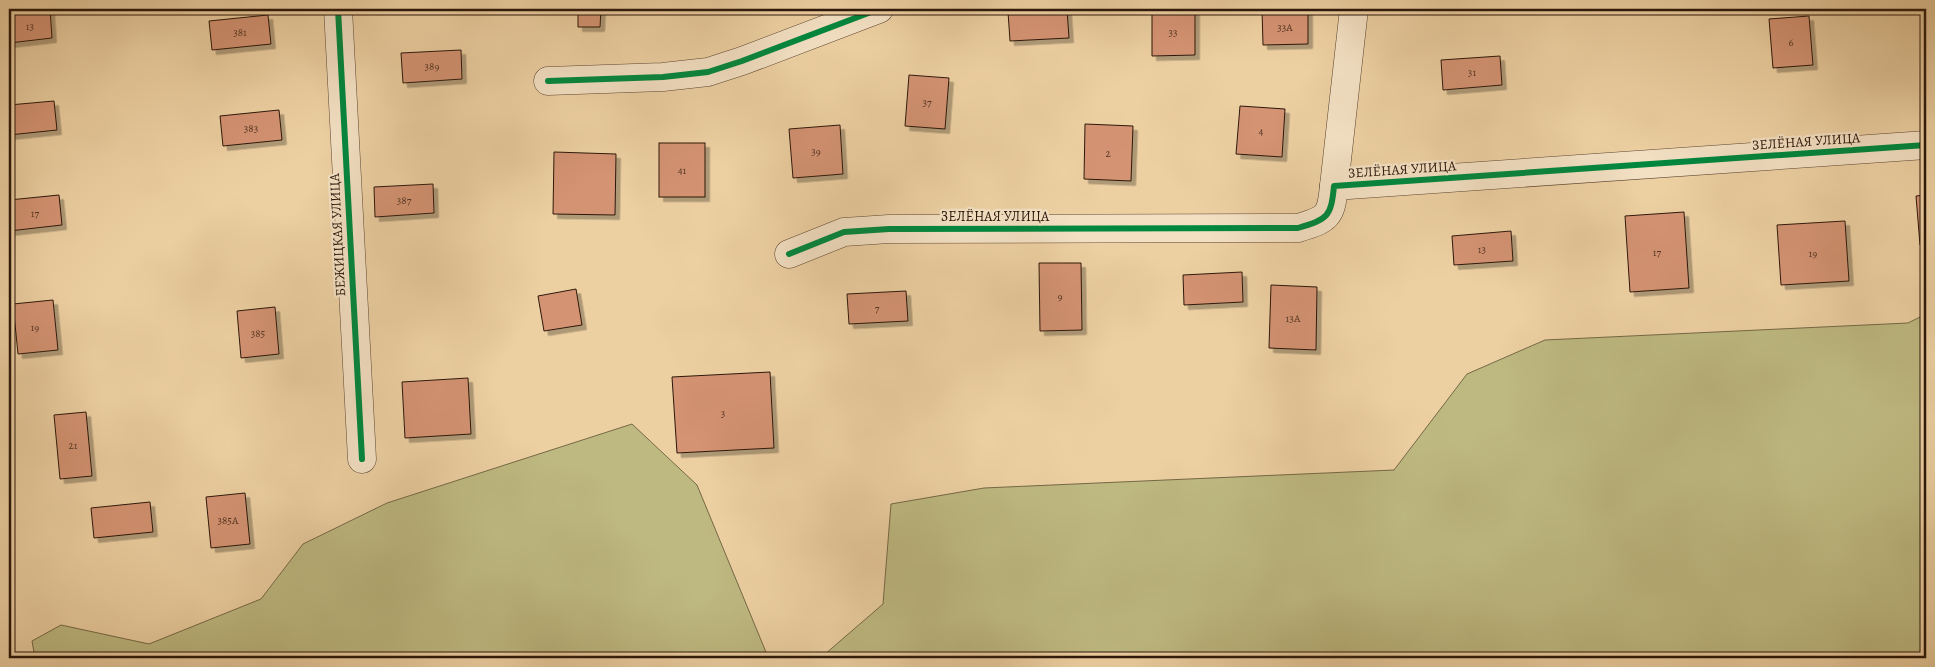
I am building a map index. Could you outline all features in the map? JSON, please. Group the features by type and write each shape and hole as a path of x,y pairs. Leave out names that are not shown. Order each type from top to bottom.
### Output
{"street":[{"name":"БЕЖИЦКАЯ УЛИЦА","path":"338,9 362,459"},
{"path":"548,81 663,77 708,72 879,9"},
{"path":"1334,186 1354,9"},
{"name":"ЗЕЛЁНАЯ УЛИЦА","path":"789,254 844,232 889,229 1298,228 1319,222 1332,208 1334,186 1926,145"}],"shaded area":[{"path":"1926,314 1926,658 35,658 32,641 61,625 149,644 261,599 303,544 387,503 632,424 697,485 768,657 824,655 883,604 891,504 984,488 1394,470 1467,374 1545,340 1908,323"}],"building":[{"path":"50,9 52,38 9,43 9,13"},
{"path":"578,9 601,9 600,27 578,27"},
{"path":"1067,9 1069,38 1010,41 1008,12"},
{"path":"1152,9 1195,9 1195,55 1152,56"},
{"path":"1262,9 1308,9 1308,44 1263,45"},
{"path":"268,15 271,44 212,50 209,21"},
{"path":"1809,16 1813,65 1773,68 1769,19"},
{"path":"461,50 462,79 403,83 401,53"},
{"path":"1500,56 1502,85 1443,90 1441,60"},
{"path":"909,75 949,78 945,129 905,126"},
{"path":"54,101 57,130 9,135 9,105"},
{"path":"1240,106 1285,109 1282,157 1236,154"},
{"path":"279,110 282,140 223,146 220,116"},
{"path":"1085,124 1133,126 1131,181 1084,179"},
{"path":"840,125 843,174 793,178 789,129"},
{"path":"659,143 705,143 705,197 659,197"},
{"path":"554,152 616,154 615,215 553,214"},
{"path":"433,184 434,213 375,217 374,187"},
{"path":"59,195 62,225 9,231 9,200"},
{"path":"1926,195 1926,244 1920,245 1916,196"},
{"path":"1684,212 1689,288 1630,292 1625,216"},
{"path":"1845,221 1849,281 1781,285 1777,225"},
{"path":"1511,231 1513,261 1454,265 1452,236"},
{"path":"1039,263 1081,263 1082,330 1040,331"},
{"path":"1242,272 1243,302 1184,305 1183,275"},
{"path":"1271,285 1317,287 1316,350 1269,348"},
{"path":"576,289 582,325 544,331 538,296"},
{"path":"906,291 908,321 849,324 847,294"},
{"path":"53,300 58,350 18,354 13,304"},
{"path":"275,307 279,354 241,358 237,311"},
{"path":"770,372 774,448 677,453 672,377"},
{"path":"468,378 471,434 405,438 402,382"},
{"path":"86,412 92,476 60,479 54,415"},
{"path":"245,493 250,544 211,548 206,497"},
{"path":"150,502 153,532 94,538 91,508"}],"cycle path":[{"path":"338,9 362,459"},
{"path":"548,81 663,77 708,72 879,9"},
{"path":"789,254 844,232 889,229 1298,228 1316,222 1326,215 1331,204 1334,186 1926,145"}]}
